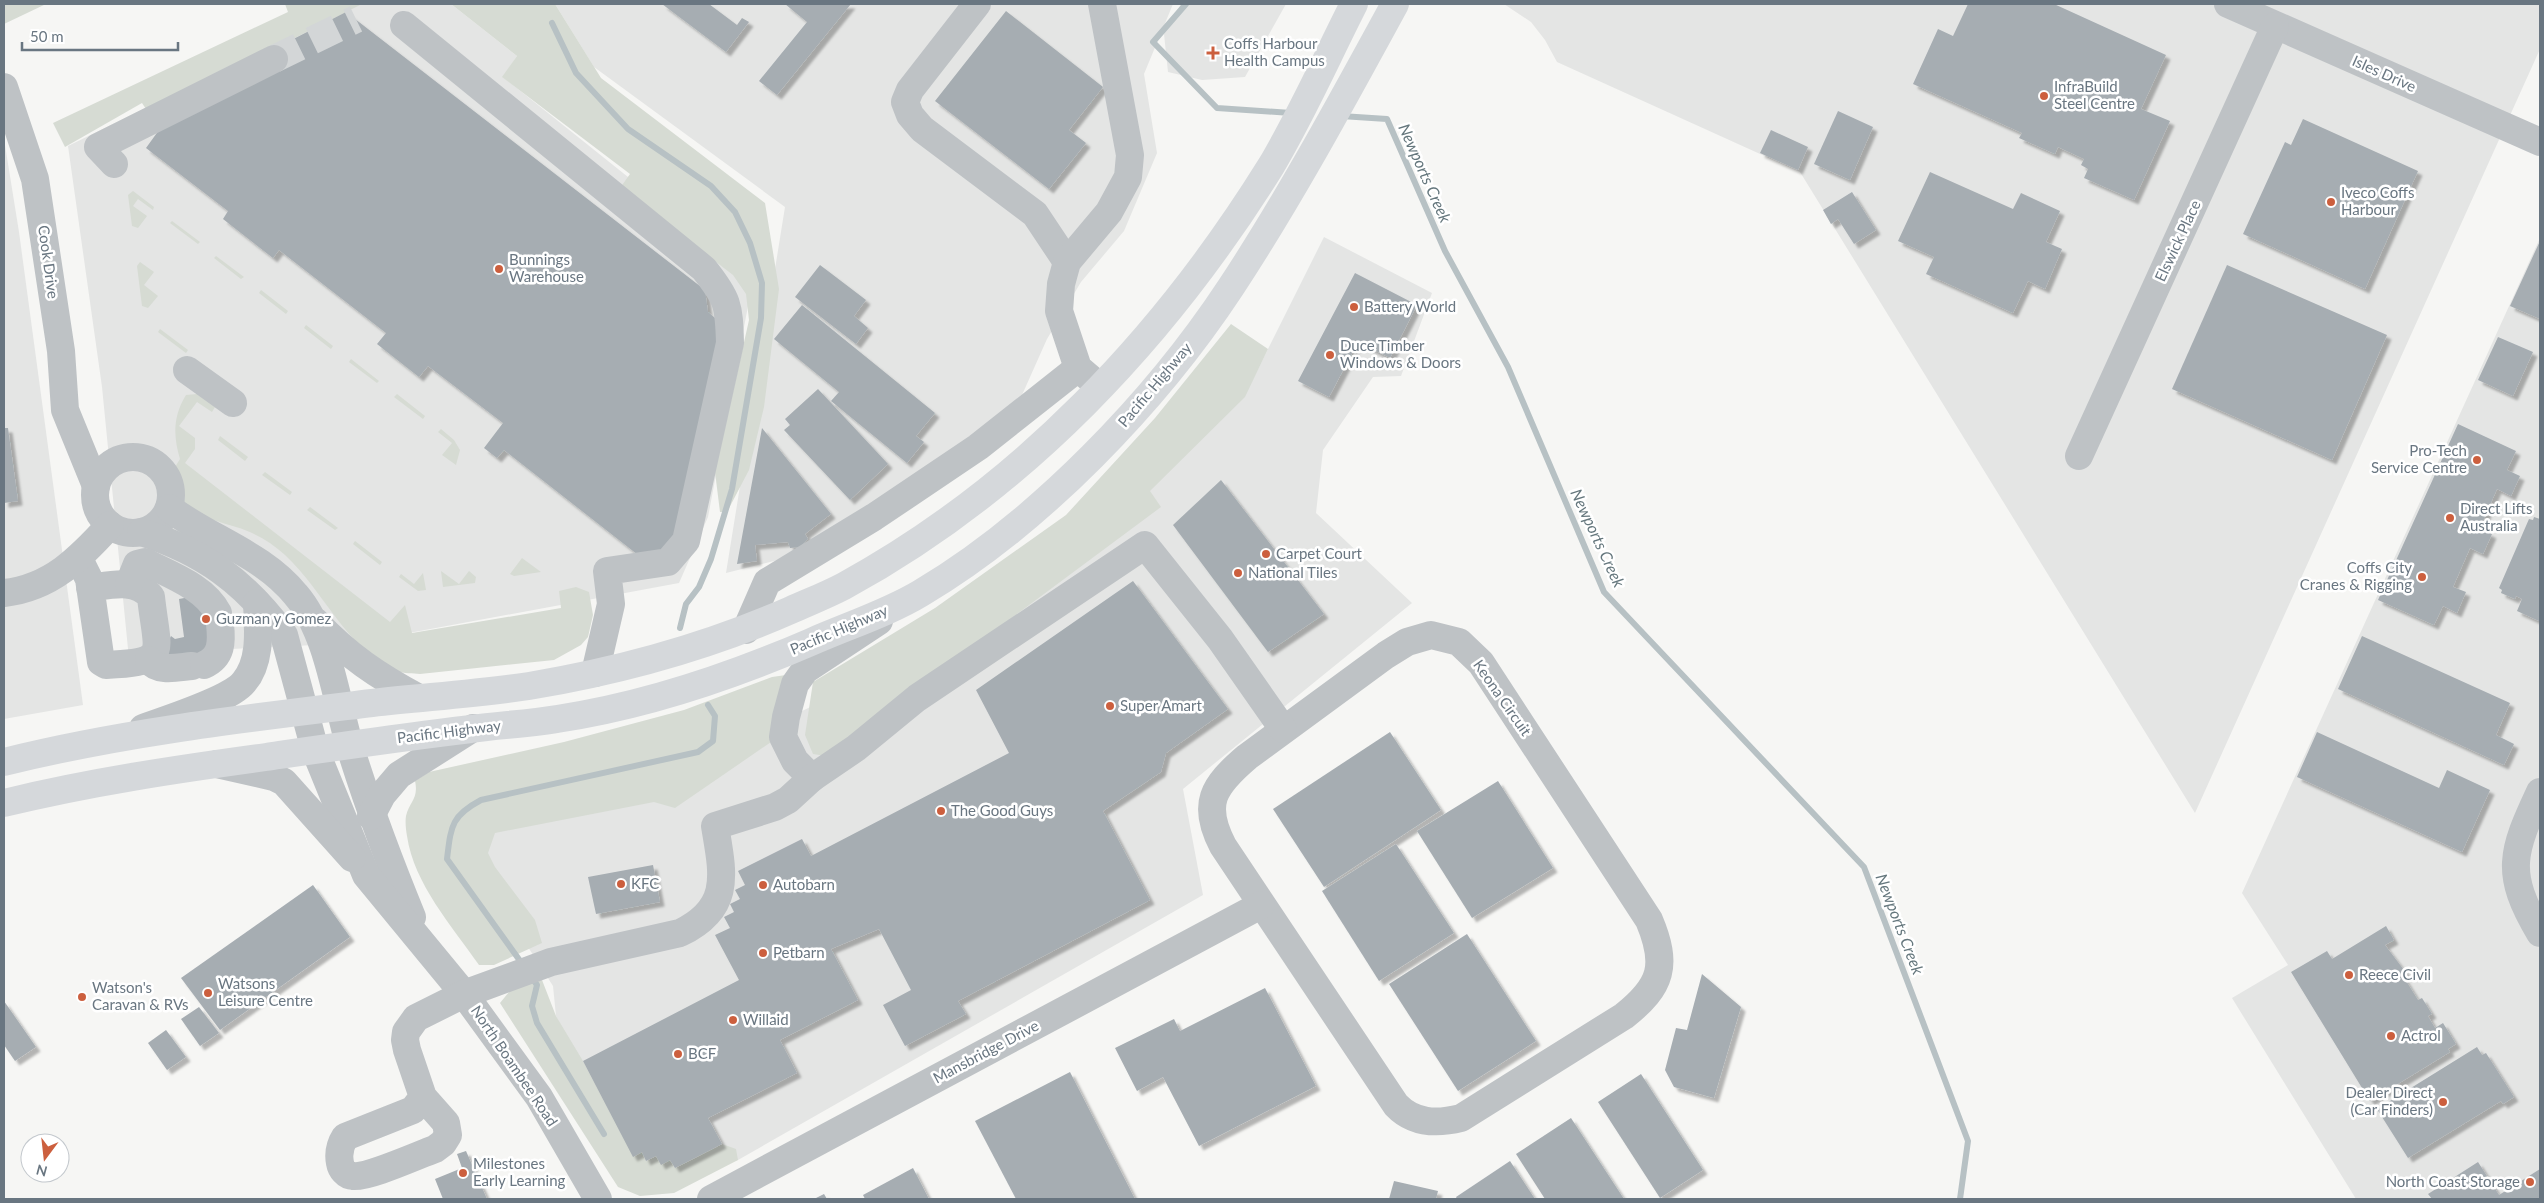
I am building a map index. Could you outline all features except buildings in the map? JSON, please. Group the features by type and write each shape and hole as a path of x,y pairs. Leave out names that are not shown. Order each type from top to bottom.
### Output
{"highway":[{"path":"4,762 112,740 304,711 526,687 595,674 660,657 746,630 840,588 920,540 965,510 1021,465 1072,418 1100,388 1176,301 1227,233 1272,163 1354,4"},
{"name":"Pacific Highway","path":"4,803 111,781 216,764 473,728 558,719 640,702 753,665 918,596 964,565 1017,525 1065,482 1112,435 1170,368 1232,286 1320,139 1395,4"}],"street":[{"path":"977,4 910,90 905,102 910,115 922,129 1035,214 1067,262"},
{"path":"1100,388 1078,368 1059,311 1060,284 1067,262 1109,212 1128,177 1130,155 1102,4"},
{"name":"Isles Drive","path":"2228,4 2540,142"},
{"path":"404,25 704,269 723,294 729,316 730,343 686,541 668,562 607,571 611,604 595,674"},
{"name":"Elswick Place","path":"2079,456 2276,26"},
{"path":"114,164 98,147 274,59"},
{"name":"Cook Drive","path":"4,87 35,179 61,351 64,410 96,486"},
{"path":"746,630 767,582 874,517 978,447 1078,368"},
{"path":"188,370 233,403"},
{"path":"77,438 103,455 118,460 140,458 159,468 170,487 169,508 159,524 141,532 130,533 110,525 97,508 96,486 101,476 118,460"},
{"path":"169,508 188,522 238,548 270,568 296,594 312,617 356,660 376,674 419,698"},
{"path":"4,593 16,592 58,574 79,560 110,525"},
{"path":"141,532 167,540 202,558 235,580 257,603 284,635 304,711"},
{"path":"423,1097 405,1040 406,1032 416,1018 464,994 543,965 680,932 699,924 712,910 721,883 721,860 715,826 775,807 788,800 812,778 856,748 917,698 1145,545 1220,639 1283,729"},
{"path":"79,560 85,568 90,588 101,662 106,665 139,663 149,660 157,649 151,597 132,578"},
{"path":"132,578 139,562 145,562 194,588 213,602 219,618 220,649 210,662 198,666 163,668 154,665 149,660"},
{"path":"90,588 132,578"},
{"path":"812,778 794,761 783,738 786,717 795,684 805,670 918,596"},
{"path":"112,740 224,696 244,682 250,672 257,648 257,603"},
{"path":"312,617 340,707"},
{"name":"Keona Circuit","path":"1431,635 1459,642 1481,663 1649,920 1659,945 1660,958 1655,984 1643,1001 1624,1016 1461,1118 1444,1123 1419,1120 1405,1115 1396,1105 1261,905 1215,831 1211,810 1215,791 1225,776 1283,729 1407,642 1431,635"},
{"name":"North Boambee Road","path":"340,707 372,816 421,940"},
{"name":"North Boambee Road","path":"304,711 315,750 366,875 464,994 538,1098 598,1199"},
{"path":"372,816 382,795 399,775 473,728"},
{"path":"216,764 274,777 284,782 338,839 366,875"},
{"path":"2540,792 2523,829 2515,858 2515,878 2520,895 2540,933"},
{"name":"Mansbridge Drive","path":"711,1199 1261,905"}],"shaded area":[{"path":"4,4 46,4 4,24"},
{"path":"285,4 362,4 148,112 142,103 65,147 53,123 288,12"},
{"path":"358,4 451,4 517,56 503,77 648,193 752,285 708,517 679,583 355,643 232,649 130,669 102,387 68,146"},
{"path":"451,4 555,4 601,78 765,203 779,289 764,407 749,470 727,512 720,512 715,472 749,320 746,294 733,275 620,188 630,174 502,77 517,56"},
{"path":"555,4 1173,4 1144,74 1157,153 1124,231 1081,282 1047,339 1014,413 802,554 726,573 785,207 594,67"},
{"name":"Coffs Harbour Health Campus","path":"1181,4 1286,4 1245,77 1202,80 1168,72 1164,34"},
{"path":"1504,4 2540,4 2540,49 2195,813 1800,172 1557,62 1545,40 1531,22"},
{"path":"5,145 19,232 83,705 4,719"},
{"path":"133,191 154,207 153,210 138,199 133,206 147,216 138,228 132,226 128,195"},
{"path":"172,221 200,242 198,244 170,223"},
{"path":"1324,237 1432,293 1401,376 1373,377 1323,450 1316,513 1412,603 1183,789 1203,895 738,1160 642,1189 556,1016 553,986 519,933 470,833 727,747 1006,613 1244,397"},
{"path":"2540,238 2540,1199 2356,1199 2232,998 2288,965 2242,893"},
{"path":"216,256 244,277 241,279 214,258"},
{"path":"140,262 154,272 144,285 158,296 148,308 142,306 137,266"},
{"path":"261,290 288,311 286,314 259,293"},
{"path":"1231,324 1268,349 1245,397 1150,491 1161,507 826,756 813,754 805,735 813,682 935,608 1066,515 1155,418"},
{"path":"306,325 333,346 331,349 304,328"},
{"path":"160,329 188,350 186,353 158,332"},
{"path":"351,359 379,381 377,383 349,362"},
{"path":"197,394 215,407 212,412 197,402 179,426 195,438 195,449 185,463 390,622 405,605 412,633 561,608 559,591 576,587 589,592 593,615 588,637 581,645 554,660 420,674 400,672 379,661 349,634 299,570 280,550 249,532 200,514 187,506 178,495 173,485 174,469 180,459 175,434 177,418 186,395"},
{"path":"397,394 425,416 423,419 394,397"},
{"path":"441,429 454,440 460,450 456,465 442,455 452,443 438,432"},
{"path":"220,436 248,457 245,461 218,440"},
{"path":"265,472 292,492 290,495 262,475"},
{"path":"310,507 338,528 335,530 307,510"},
{"path":"355,541 382,562 380,565 353,544"},
{"path":"522,558 541,572 514,576 510,574"},
{"path":"441,571 459,584 469,571 476,577 475,583 443,587"},
{"path":"423,573 426,590 418,591 399,577 401,574 414,584"},
{"path":"786,675 774,740 675,808 654,802 495,833 488,853 495,867 535,920 542,943 494,965 479,965 446,920 426,888 411,854 406,818 407,811 416,792 415,781 429,772 564,742 684,710 772,677"},
{"path":"542,980 556,1016 583,1061 633,1156 642,1152 646,1161 656,1156 661,1164 670,1160 675,1168 722,1144 736,1149 738,1160 674,1193 640,1196 618,1187 500,1003 514,986"}],"waterway":[{"name":"Newports Creek","path":"1186,4 1153,42 1217,108 1291,113"},
{"path":"552,23 576,73 628,129 711,186 735,212 750,243 762,283 761,318 732,489 711,559 699,587 686,604 680,628"},
{"name":"Newports Creek","path":"1341,116 1387,119 1445,251 1508,367 1604,592 1864,867 1968,1141 1960,1199"},
{"path":"523,965 447,859 452,830 458,817 481,800 698,752 713,741 715,716 708,705"},
{"path":"530,975 537,985 532,1006 537,1023 604,1134"}],"tunnel":[{"path":"274,59 356,19"}],"place":[{"name":"Coffs Harbour Health Campus","path":"1213,53"},
{"name":"InfraBuild Steel Centre","path":"2044,96"},
{"name":"Iveco Coffs Harbour","path":"2331,202"},
{"name":"Bunnings Warehouse","path":"499,269"},
{"name":"Battery World","path":"1354,307"},
{"name":"Duce Timber Windows & Doors","path":"1330,355"},
{"name":"Pro-Tech Service Centre","path":"2477,460"},
{"name":"Direct Lifts Australia","path":"2450,518"},
{"name":"Carpet Court","path":"1266,554"},
{"name":"National Tiles","path":"1238,573"},
{"name":"Coffs City Cranes & Rigging","path":"2422,577"},
{"name":"Guzman y Gomez","path":"206,619"},
{"name":"Super Amart","path":"1110,706"},
{"name":"The Good Guys","path":"941,811"},
{"name":"KFC","path":"621,884"},
{"name":"Autobarn","path":"763,885"},
{"name":"Petbarn","path":"763,953"},
{"name":"Reece Civil","path":"2349,975"},
{"name":"Watsons Leisure Centre","path":"208,993"},
{"name":"Watson's Caravan & RVs","path":"82,997"},
{"name":"Willaid","path":"733,1020"},
{"name":"Actrol","path":"2391,1036"},
{"name":"BCF","path":"678,1054"},
{"name":"Dealer Direct (Car Finders)","path":"2443,1102"},
{"name":"Milestones Early Learning","path":"463,1173"},
{"name":"North Coast Storage","path":"2530,1182"}]}
